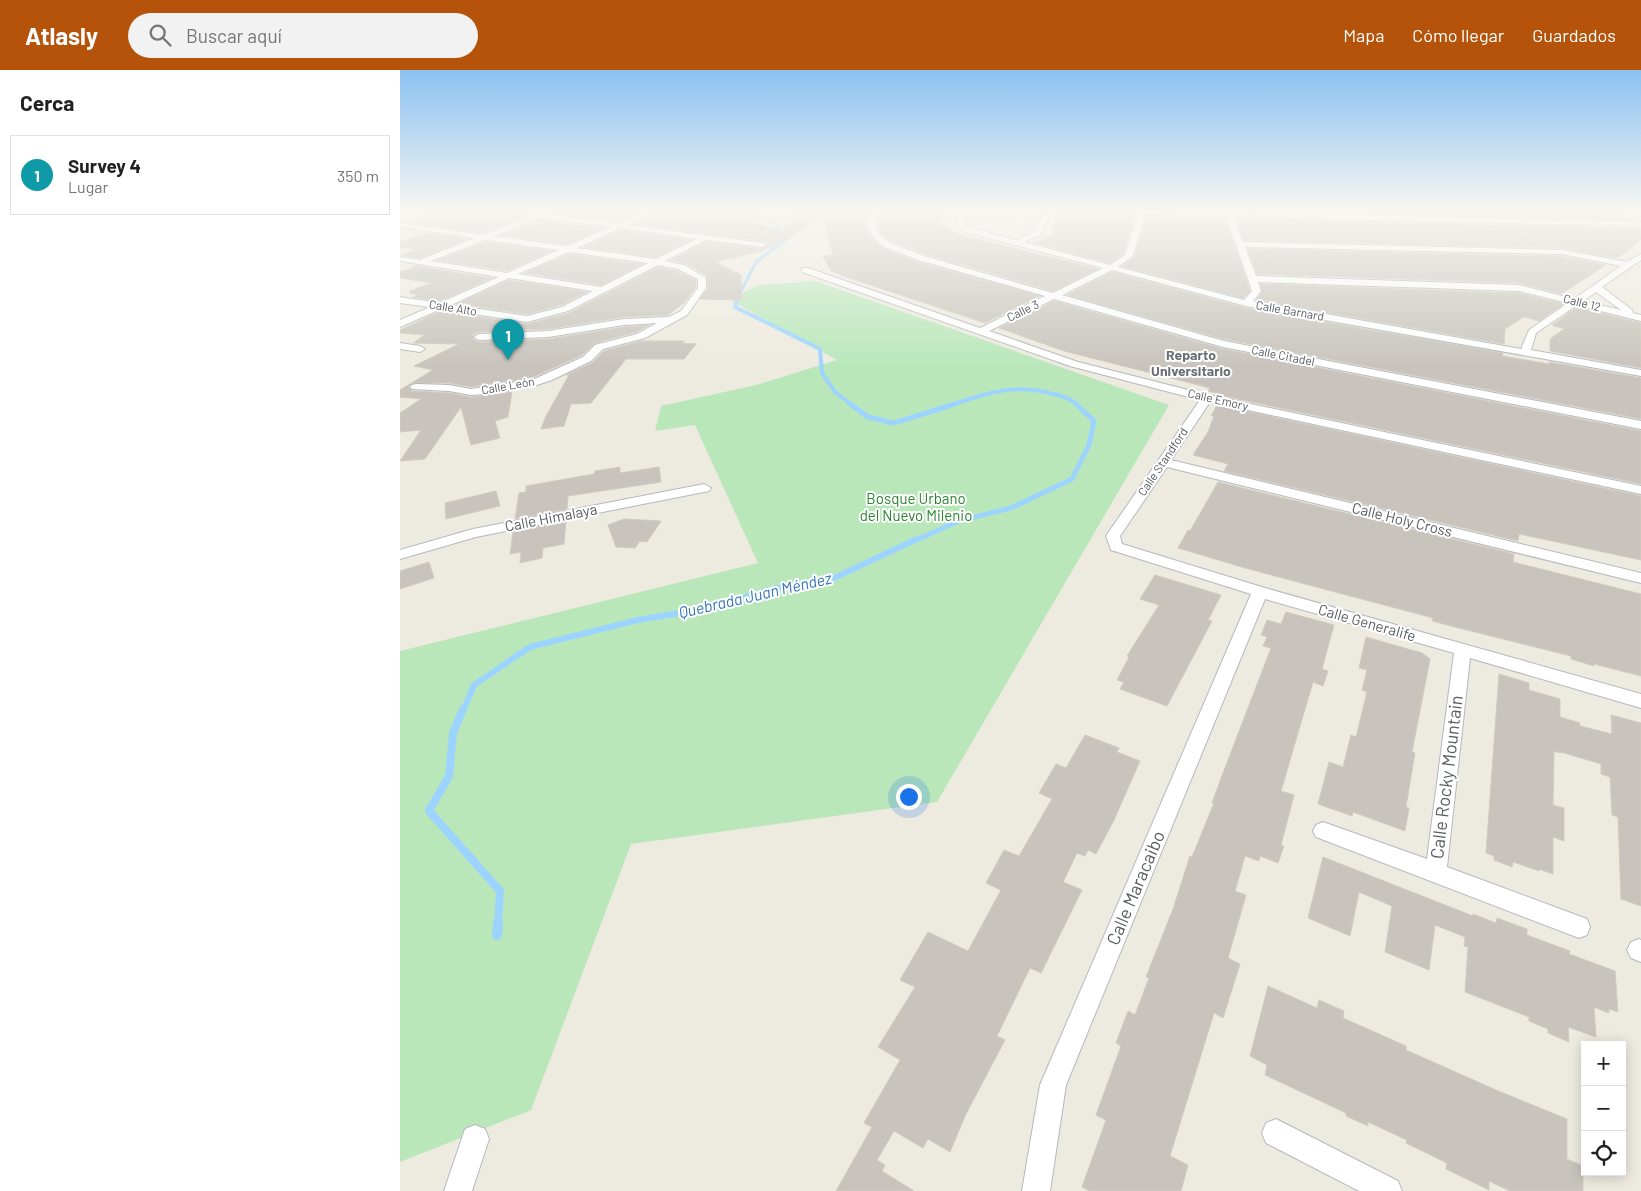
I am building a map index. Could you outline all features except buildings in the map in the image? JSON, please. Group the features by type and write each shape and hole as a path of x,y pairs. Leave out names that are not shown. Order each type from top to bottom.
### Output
{"street":[{"path":"400,270 419,262"},
{"path":"422,262 603,290"},
{"path":"400,324 538,262"},
{"name":"Calle Alto","path":"400,300 527,319 565,309 657,262"},
{"name":"Calle León","path":"416,387 471,392 534,383 580,363 599,347 641,336 684,313 702,288 702,278 681,267 659,262"},
{"name":"Calle Citadel","path":"935,262 1052,297 1223,344 1641,425"},
{"name":"Calle Barnard","path":"1089,262 1246,303 1641,374"},
{"name":"Calle 3","path":"980,332 1119,262"},
{"path":"1246,303 1257,291 1247,262"},
{"path":"1616,262 1628,265"},
{"path":"1525,353 1532,332 1632,262"},
{"name":"Calle Emory","path":"805,270 1074,364 1207,398 1641,490"},
{"name":"Calle 12","path":"1253,279 1519,288 1638,317"},
{"path":"1597,288 1638,317"},
{"path":"479,337 548,334 624,322 671,320"},
{"path":"400,346 420,350"},
{"name":"Calle Standford","path":"1120,526 1207,398"},
{"name":"Calle Holy Cross","path":"1162,462 1641,578"},
{"name":"Calle Himalaya","path":"400,555 473,533 704,488"},
{"name":"Calle Generalife","path":"1120,526 1113,536 1116,547 1260,592 1641,701"},
{"name":"Calle Maracaibo","path":"1036,1191 1053,1085 1260,592"},
{"name":"Calle Rocky Mountain","path":"1463,650 1436,872 1578,927"},
{"path":"1323,832 1436,872"},
{"path":"1276,1133 1388,1191"},
{"path":"458,1191 475,1139"}],"green space":[{"name":"Bosque Urbano del Nuevo Milenio","path":"815,281 1169,405 937,802 631,844 531,1110 400,1162 400,651 758,563 695,425 655,431 661,406 756,385 837,360 730,300 758,285"}],"waterway":[{"name":"Quebrada Juan Méndez","path":"738,297 756,262"},
{"name":"Quebrada Juan Méndez","path":"738,296 735,307 820,349 822,373 835,392 852,405"},
{"name":"Quebrada Juan Méndez","path":"951,405 990,393 1014,389 1039,391 1063,397 1077,405"},
{"name":"Quebrada Juan Méndez","path":"850,404 868,417 894,423 955,404"},
{"name":"Quebrada Juan Méndez","path":"914,541 959,521 1011,508 1072,479 1089,445 1094,421 1076,404"},
{"name":"Quebrada Juan Méndez","path":"463,711 474,685 530,647 638,620 703,609 785,586 834,578 917,539"},
{"name":"Quebrada Juan Méndez","path":"463,709 453,733 449,776 429,811 500,891 498,924"},
{"name":"Quebrada Juan Méndez","path":"497,935 498,923"}],"place":[{"name":"Survey 4","path":"508,360"}],"district":[{"name":"Reparto Universitario","path":"1191,364"}]}
